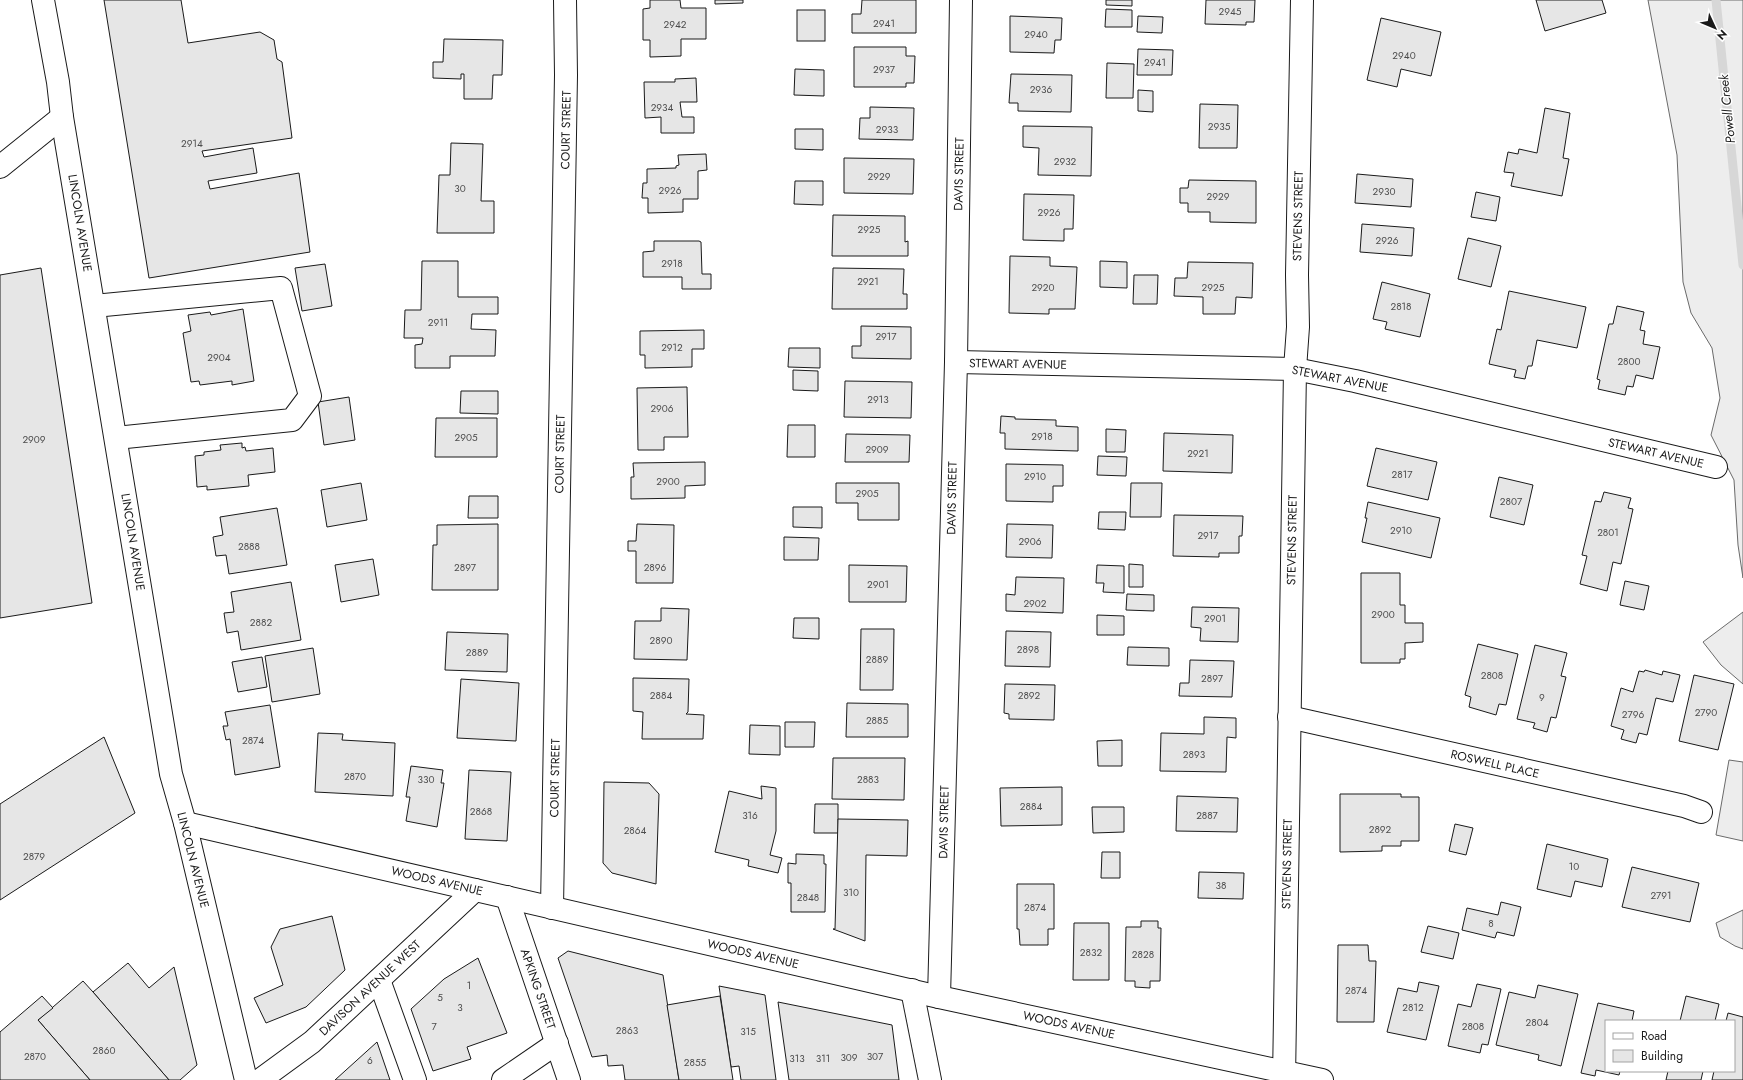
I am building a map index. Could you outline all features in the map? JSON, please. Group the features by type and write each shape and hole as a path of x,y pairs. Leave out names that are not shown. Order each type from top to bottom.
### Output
{"street":[{"name":"LINCOLN AVENUE","path":"43,0 58,82 62,116 171,774 185,823 246,1080"},
{"name":"COURT STREET","path":"552,908 566,82 565,0"},
{"name":"DAVIS STREET","path":"939,996 956,362 961,0"},
{"name":"STEVENS STREET","path":"1284,1076 1295,369 1298,327 1297,275 1302,0"},
{"path":"0,167 62,116"},
{"path":"94,306 281,288 310,396 292,420 116,438"},
{"name":"STEWART AVENUE","path":"956,362 1295,369 1355,381 1716,467"},
{"name":"ROSWELL PLACE","path":"1289,717 1684,806 1701,812"},
{"name":"WOODS AVENUE","path":"185,823 1284,1076 1322,1080"},
{"name":"DAVISON AVENUE WEST","path":"260,1080 312,1042 475,890"},
{"name":"APKING STREET","path":"507,897 568,1080"},
{"path":"379,980 415,1080"},
{"path":"912,990 930,1080"},
{"path":"503,1080 557,1044"}],"shaded area":[{"path":"1648,0 1743,0 1743,578 1738,545 1734,480 1711,435 1720,398 1712,348 1691,313 1683,282 1677,155"},
{"path":"1743,612 1743,684 1721,665 1703,642"},
{"path":"1729,760 1743,762 1743,841 1716,835"},
{"path":"1743,910 1743,949 1720,937 1716,923"}],"building":[{"path":"104,0 181,0 188,43 260,32 274,40 277,59 282,62 292,138 202,151 204,157 253,148 257,173 208,181 210,189 299,173 310,252 149,278"},
{"path":"650,0 680,0 681,8 706,8 706,39 681,39 681,56 650,57 650,40 643,40 643,9 650,8"},
{"path":"715,0 743,0 743,3 715,4"},
{"path":"862,0 916,0 916,33 852,33 852,14 861,14"},
{"path":"1106,0 1132,0 1132,6 1106,5"},
{"path":"1206,0 1255,0 1254,22 1246,22 1246,25 1205,24"},
{"path":"1536,0 1602,0 1606,13 1545,31"},
{"path":"1106,9 1132,10 1132,27 1105,27"},
{"path":"797,10 825,10 825,41 797,41"},
{"path":"1010,16 1062,18 1061,40 1055,40 1054,53 1010,52"},
{"path":"1138,16 1163,17 1162,33 1137,32"},
{"path":"1381,18 1441,32 1431,76 1401,69 1397,87 1367,80"},
{"path":"444,39 503,40 502,75 493,75 492,99 464,99 464,74 461,74 461,79 433,78 433,62 443,62"},
{"path":"854,47 906,47 906,56 915,56 914,83 906,83 906,87 854,87"},
{"path":"1138,49 1173,50 1172,75 1137,75"},
{"path":"1107,63 1134,64 1133,98 1106,98"},
{"path":"795,69 824,70 824,96 794,95"},
{"path":"1011,74 1072,75 1071,112 1018,111 1018,103 1009,103"},
{"path":"696,78 697,102 680,102 682,117 694,117 694,133 661,133 661,117 645,118 644,82 675,82 675,79"},
{"path":"1138,90 1153,91 1153,112 1138,111"},
{"path":"1200,104 1238,105 1237,148 1199,148"},
{"path":"870,107 914,108 913,140 859,139 860,118 870,118"},
{"path":"1545,108 1570,113 1563,158 1569,159 1562,196 1511,186 1514,173 1504,172 1508,152 1518,154 1519,149 1537,153"},
{"path":"1023,126 1092,127 1091,176 1038,175 1039,148 1023,147"},
{"path":"795,129 823,129 823,150 795,149"},
{"path":"451,143 483,144 481,201 494,201 494,233 437,233 439,175 450,175"},
{"path":"706,154 707,170 698,171 698,199 683,199 683,212 648,213 648,198 642,198 643,183 647,183 647,169 676,168 676,166 679,165 678,155"},
{"path":"844,158 914,159 913,194 844,193"},
{"path":"1357,174 1413,179 1411,207 1355,203"},
{"path":"1189,180 1256,181 1256,223 1210,222 1210,212 1188,212 1188,203 1180,203 1180,188 1188,188"},
{"path":"795,181 823,181 823,205 794,204"},
{"path":"1476,192 1500,197 1496,221 1471,217"},
{"path":"1024,194 1074,195 1073,229 1064,229 1064,241 1023,240"},
{"path":"833,215 905,216 905,242 908,241 908,256 832,256"},
{"path":"1362,224 1414,228 1412,256 1360,252"},
{"path":"1468,238 1501,246 1491,287 1458,279"},
{"path":"654,241 701,242 702,274 711,274 711,289 682,289 682,277 643,277 643,252 654,251"},
{"path":"1010,256 1050,257 1050,266 1077,267 1075,309 1049,309 1049,314 1009,313"},
{"path":"422,261 458,261 458,297 498,297 498,314 472,314 471,329 496,330 495,356 450,356 450,368 415,368 415,345 422,344 423,338 404,338 405,310 421,310"},
{"path":"1100,261 1127,262 1127,288 1100,287"},
{"path":"1188,262 1253,263 1252,298 1236,297 1235,314 1203,314 1203,297 1174,296 1175,278 1187,278"},
{"path":"325,264 332,306 302,311 295,268"},
{"path":"41,268 92,603 0,618 0,275"},
{"path":"833,268 904,269 903,294 907,294 907,309 832,309"},
{"path":"1134,275 1158,275 1157,304 1133,304"},
{"path":"1382,282 1430,294 1420,337 1385,329 1387,322 1373,319"},
{"path":"1509,291 1586,307 1577,348 1537,340 1532,366 1528,366 1525,379 1514,377 1516,370 1489,364 1497,329 1501,330"},
{"path":"1617,306 1644,312 1640,330 1645,331 1643,344 1660,347 1653,379 1636,375 1633,387 1627,386 1625,395 1598,389 1600,380 1597,379 1609,324 1613,324"},
{"path":"243,309 254,381 232,385 232,381 200,385 199,381 191,382 183,333 191,331 188,315 210,312 211,315"},
{"path":"861,326 911,327 911,359 852,358 852,346 861,346"},
{"path":"704,330 704,349 692,349 692,367 645,368 645,355 640,355 640,331"},
{"path":"789,348 820,348 820,368 788,367"},
{"path":"793,370 818,371 818,391 793,390"},
{"path":"845,381 912,382 911,418 844,417"},
{"path":"687,387 688,437 664,437 664,450 638,450 637,388"},
{"path":"461,391 498,391 498,414 460,413"},
{"path":"349,397 355,440 324,445 318,402"},
{"path":"1001,416 1015,417 1015,419 1056,420 1056,426 1078,427 1078,451 1005,449 1005,433 1000,433"},
{"path":"436,418 497,418 497,457 435,457"},
{"path":"788,425 815,425 815,457 787,457"},
{"path":"1106,429 1126,430 1125,452 1106,452"},
{"path":"1164,433 1233,435 1232,473 1163,471"},
{"path":"846,434 910,435 909,462 845,462"},
{"path":"242,443 242,448 245,447 246,451 273,448 275,472 248,475 249,486 207,490 207,486 197,487 195,456 204,455 204,452 221,450 220,445"},
{"path":"1376,448 1437,462 1428,500 1367,486"},
{"path":"1098,456 1127,457 1126,476 1097,475"},
{"path":"705,462 705,485 685,486 685,498 631,499 631,477 634,477 633,463"},
{"path":"1006,464 1063,465 1063,486 1053,486 1053,502 1006,501"},
{"path":"1499,477 1533,485 1524,525 1490,517"},
{"path":"361,483 367,520 327,527 321,490"},
{"path":"836,483 899,483 899,520 858,520 858,503 836,503"},
{"path":"1131,483 1162,483 1161,517 1130,517"},
{"path":"1604,492 1631,498 1628,508 1633,509 1621,564 1613,562 1607,591 1580,584 1587,556 1582,555 1595,501 1601,502"},
{"path":"469,496 498,496 498,518 468,518"},
{"path":"1368,502 1440,518 1431,558 1362,542 1367,518 1365,518"},
{"path":"793,507 822,507 822,528 793,527"},
{"path":"277,508 287,565 229,574 226,555 216,556 213,537 223,535 220,517"},
{"path":"1099,512 1126,512 1125,530 1098,529"},
{"path":"1174,515 1243,516 1242,536 1239,536 1239,553 1219,553 1219,557 1173,556"},
{"path":"498,524 498,590 432,590 433,545 437,545 437,525"},
{"path":"637,524 674,525 673,583 636,583 636,551 628,551 628,541 636,541"},
{"path":"1007,524 1053,525 1052,558 1006,557"},
{"path":"784,537 819,538 818,560 784,560"},
{"path":"373,559 379,595 341,602 335,565"},
{"path":"1129,564 1143,565 1143,587 1129,587"},
{"path":"849,565 907,566 906,602 849,602"},
{"path":"1097,565 1124,566 1124,593 1103,592 1104,583 1096,583"},
{"path":"1361,573 1400,573 1400,605 1405,605 1405,623 1423,623 1423,642 1405,643 1405,659 1400,659 1400,663 1361,663"},
{"path":"1016,577 1064,578 1063,613 1006,611 1006,594 1015,595"},
{"path":"1625,581 1649,586 1644,610 1620,605"},
{"path":"291,582 301,640 241,650 238,631 227,633 224,613 234,612 231,592"},
{"path":"1127,594 1154,595 1154,611 1126,610"},
{"path":"1192,607 1239,608 1238,642 1200,641 1201,628 1191,627"},
{"path":"661,608 689,609 687,660 634,659 635,621 661,621"},
{"path":"1097,615 1124,616 1124,635 1097,635"},
{"path":"794,618 819,618 819,639 793,638"},
{"path":"861,629 894,629 893,690 860,690"},
{"path":"1006,631 1051,632 1050,667 1005,666"},
{"path":"447,632 508,634 507,672 445,670"},
{"path":"1478,644 1518,654 1506,705 1499,704 1496,715 1469,707 1471,697 1465,695"},
{"path":"1535,645 1567,653 1561,676 1566,677 1556,718 1551,717 1547,732 1533,728 1535,723 1517,719"},
{"path":"1128,647 1169,648 1169,666 1127,665"},
{"path":"313,648 320,694 272,702 265,656"},
{"path":"262,657 267,687 238,692 232,662"},
{"path":"1190,660 1234,661 1232,697 1179,696 1180,683 1189,683"},
{"path":"1645,670 1662,675 1663,671 1680,675 1673,702 1656,698 1647,735 1639,733 1636,743 1621,739 1624,730 1611,726 1621,688 1633,692 1639,671 1644,672"},
{"path":"1694,675 1734,684 1718,750 1679,741"},
{"path":"633,678 689,679 688,712 686,714 704,715 703,739 642,739 643,712 633,711"},
{"path":"461,679 519,683 516,741 457,738"},
{"path":"1005,684 1055,685 1054,720 1009,719 1009,714 1004,713"},
{"path":"847,703 908,704 908,737 846,737"},
{"path":"270,705 280,767 235,775 230,739 226,740 223,726 228,726 225,712"},
{"path":"1204,717 1236,718 1236,738 1227,737 1226,772 1160,771 1161,733 1204,734"},
{"path":"785,722 815,722 814,747 785,747"},
{"path":"750,725 780,726 780,755 749,754"},
{"path":"318,733 343,734 342,740 395,743 393,796 315,792"},
{"path":"104,737 135,813 0,900 0,804"},
{"path":"1122,740 1122,766 1098,766 1097,741"},
{"path":"833,758 905,758 904,800 832,799"},
{"path":"411,766 443,770 441,783 444,783 437,827 406,821 410,797 406,797"},
{"path":"469,770 511,772 507,841 465,839"},
{"path":"604,782 649,783 659,794 656,884 612,873 603,863"},
{"path":"761,786 776,788 776,831 770,855 782,858 778,873 748,866 749,860 715,852 729,791 762,799"},
{"path":"1062,787 1062,825 1001,826 1000,788"},
{"path":"1340,794 1401,794 1401,797 1419,797 1419,841 1401,841 1401,846 1382,846 1382,851 1340,852"},
{"path":"1177,796 1238,798 1237,832 1176,831"},
{"path":"815,804 838,804 838,833 814,833"},
{"path":"1092,807 1124,807 1124,832 1093,833"},
{"path":"838,819 908,820 907,856 866,855 865,941 833,929 835,929"},
{"path":"1455,824 1473,828 1466,855 1449,851"},
{"path":"1547,844 1608,859 1602,887 1575,881 1571,897 1537,889"},
{"path":"1102,852 1120,852 1120,878 1101,878"},
{"path":"796,854 824,855 824,864 826,864 825,912 791,912 791,883 788,883 788,863 796,864"},
{"path":"1632,867 1699,883 1690,922 1622,907"},
{"path":"1199,872 1244,873 1243,899 1198,898"},
{"path":"1017,884 1054,884 1054,929 1048,929 1048,945 1020,945 1019,929 1017,929"},
{"path":"1501,902 1521,907 1514,936 1497,932 1495,938 1462,930 1467,908 1498,915"},
{"path":"332,916 345,970 306,1007 266,1023 254,998 283,985 271,947 280,929"},
{"path":"1141,921 1158,921 1158,928 1161,928 1160,981 1150,981 1150,988 1135,987 1135,981 1125,981 1126,927 1141,927"},
{"path":"1074,923 1109,923 1109,980 1073,980"},
{"path":"1428,926 1459,933 1453,959 1421,952"},
{"path":"1338,945 1368,945 1369,961 1376,961 1374,1022 1337,1022"},
{"path":"568,951 663,975 679,1080 625,1080 623,1065 608,1066 607,1055 592,1057 558,958"},
{"path":"478,958 507,1033 467,1047 471,1059 433,1071 411,1009 444,979"},
{"path":"128,963 149,988 174,967 197,1065 180,1080 169,1080 93,992"},
{"path":"83,981 169,1080 90,1080 38,1020"},
{"path":"1419,982 1439,986 1426,1040 1387,1032 1398,988 1417,992"},
{"path":"1477,984 1501,989 1488,1045 1482,1044 1480,1053 1448,1046 1458,1004 1471,1007"},
{"path":"1538,985 1578,994 1561,1066 1538,1060 1539,1055 1496,1045 1509,992 1535,998"},
{"path":"719,986 765,995 776,1080 741,1080 739,1066 731,1067"},
{"path":"42,996 53,1008 38,1020 90,1080 0,1080 0,1032"},
{"path":"720,996 733,1080 679,1080 667,1005"},
{"path":"1686,996 1719,1004 1715,1020 1680,1020"},
{"path":"778,1002 892,1025 899,1080 789,1080"},
{"path":"1598,1003 1634,1011 1632,1020 1605,1020 1605,1072 1596,1070 1595,1076 1581,1073"},
{"path":"1728,1013 1743,1017 1743,1080 1712,1080 1714,1072 1735,1072 1735,1020 1726,1020"},
{"path":"377,1042 390,1080 335,1080"},
{"path":"1605,1072 1620,1072 1619,1075"},
{"path":"1668,1072 1703,1072 1701,1080 1666,1080"}],"waterway":[{"name":"Powell Creek","path":"1716,0 1743,265"}]}
